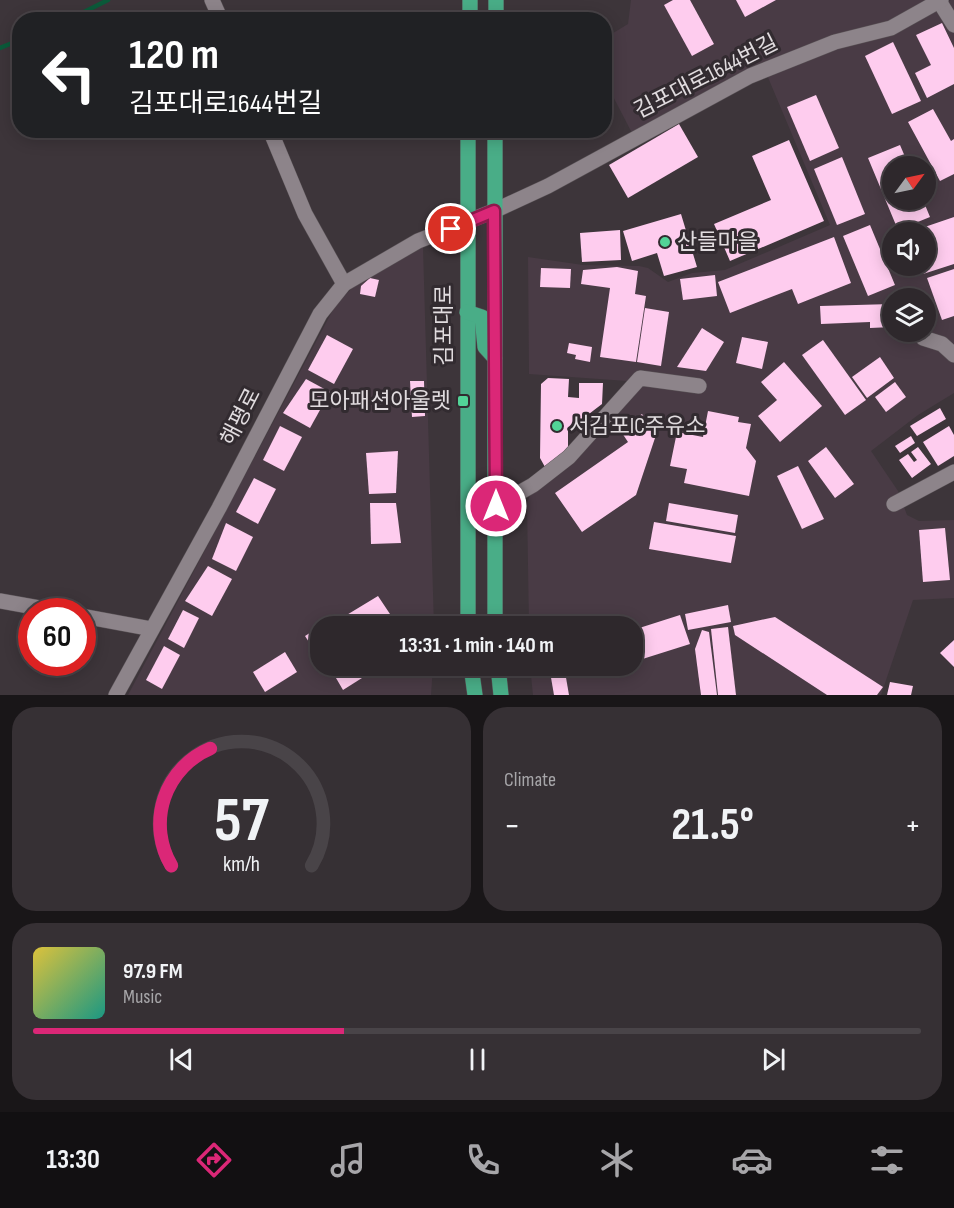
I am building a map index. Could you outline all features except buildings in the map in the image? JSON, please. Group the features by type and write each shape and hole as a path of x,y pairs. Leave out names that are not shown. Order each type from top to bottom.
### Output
{"main road":[{"name":"김포대로","path":"468,138 468,616"},
{"path":"495,138 495,616"},
{"path":"467,312 482,317 484,347 495,358"},
{"path":"472,676 475,695"},
{"path":"499,676 501,695"}],"lane":[{"name":"김포대로1644번길","path":"467,223 548,186 750,76 835,42 891,28 940,1 954,25"},
{"path":"273,138 305,214 344,284"},
{"name":"해평로","path":"116,695 219,508 320,314 344,284 418,241 467,223"},
{"path":"936,342 942,344 954,355"},
{"path":"496,506 533,485 569,457 640,378 699,386"},
{"path":"894,504 954,472"},
{"path":"0,601 18,604"},
{"path":"96,619 152,629"}],"shaded area":[{"path":"631,0 928,0 913,12 632,133 612,94 612,34 628,24"},
{"path":"954,0 954,393 918,415 871,451 898,491 907,515 919,521 954,520 954,598 913,600 881,695 533,695 531,676 643,676 643,616 529,616 527,503 531,493 579,455 599,435 637,389 627,381 529,374 528,257 583,265 639,266 648,268 668,282 692,273 725,270 830,225 767,75 850,44 887,36 914,24"},
{"name":"모아패션아울렛","path":"423,247 434,616 310,616 310,676 432,676 431,695 128,695 335,306 354,286"}],"waterway":[{"path":"84,12 108,0"},
{"path":"0,48 12,43"}],"place":[{"name":"산들마을","path":"665,242"},
{"name":"모아패션아울렛","path":"463,401"},
{"name":"서김포IC주유소","path":"557,426"}],"route":[{"path":"451,229 494,211 496,506"}]}
